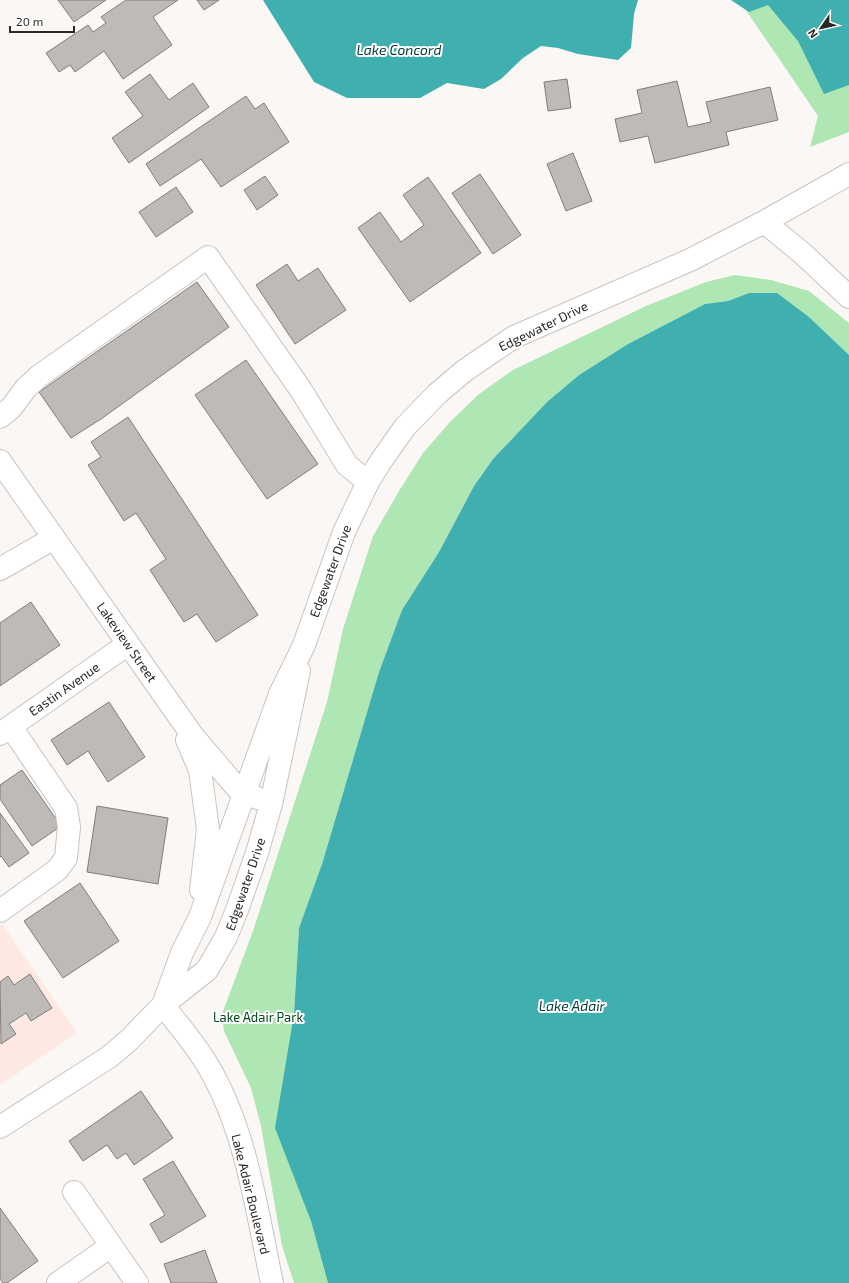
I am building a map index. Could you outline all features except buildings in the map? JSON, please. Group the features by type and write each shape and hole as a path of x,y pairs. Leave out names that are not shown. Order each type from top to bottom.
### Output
{"street":[{"name":"Edgewater Drive","path":"163,1005 182,953 198,921 246,793 280,694 304,645 344,532 368,482 393,443 420,411 464,371 496,348 534,328 651,277 764,222 849,174"},
{"path":"764,222 802,253 849,297"},
{"path":"0,418 11,408 26,388 39,376 208,257 301,390 347,466 368,482"},
{"name":"Lakeview Street","path":"0,461 192,735 237,788 271,804"},
{"path":"0,569 54,538"},
{"name":"Eastin Avenue","path":"6,730 128,644"},
{"name":"Edgewater Drive","path":"0,1127 108,1056 129,1040 163,1005 207,970 218,953 237,910 271,804 294,701 304,645"},
{"path":"174,709 200,770 208,829 198,921"},
{"path":"0,911 57,870 66,858 69,827 66,808 6,730"},
{"name":"Lake Adair Boulevard","path":"163,1005 205,1060 224,1097 242,1145 272,1283"},
{"path":"74,1192 137,1283"},
{"path":"58,1283 111,1246"}],"shaded area":[{"path":"2,924 77,1033 0,1085 0,926"}],"green space":[{"path":"739,0 849,0 849,132 810,147 818,116"},
{"name":"Lake Adair Park","path":"735,275 771,280 809,291 849,323 849,355 809,317 749,293 728,301 705,304 628,344 579,375 547,402 493,459 474,486 439,552 402,610 379,672 322,864 299,928 294,1014 311,1221 328,1283 294,1283 282,1246 261,1126 251,1088 224,1031 222,1014 253,931 327,702 343,629 373,536 423,453 450,422 479,394 513,370 646,306 706,282"}],"water":[{"name":"Lake Concord","path":"263,0 638,0 634,14 631,48 618,60 578,54 558,48 541,46 523,58 501,79 484,89 447,83 420,98 347,98 314,82"},
{"path":"731,0 849,0 849,85 824,94 798,41 768,5 749,12"},
{"name":"Lake Adair","path":"749,293 777,293 809,317 849,355 849,1283 328,1283 311,1221 275,1128 294,1014 299,928 322,864 379,672 402,610 439,552 474,486 493,459 547,402 579,375 628,344 705,304 728,301"}]}
